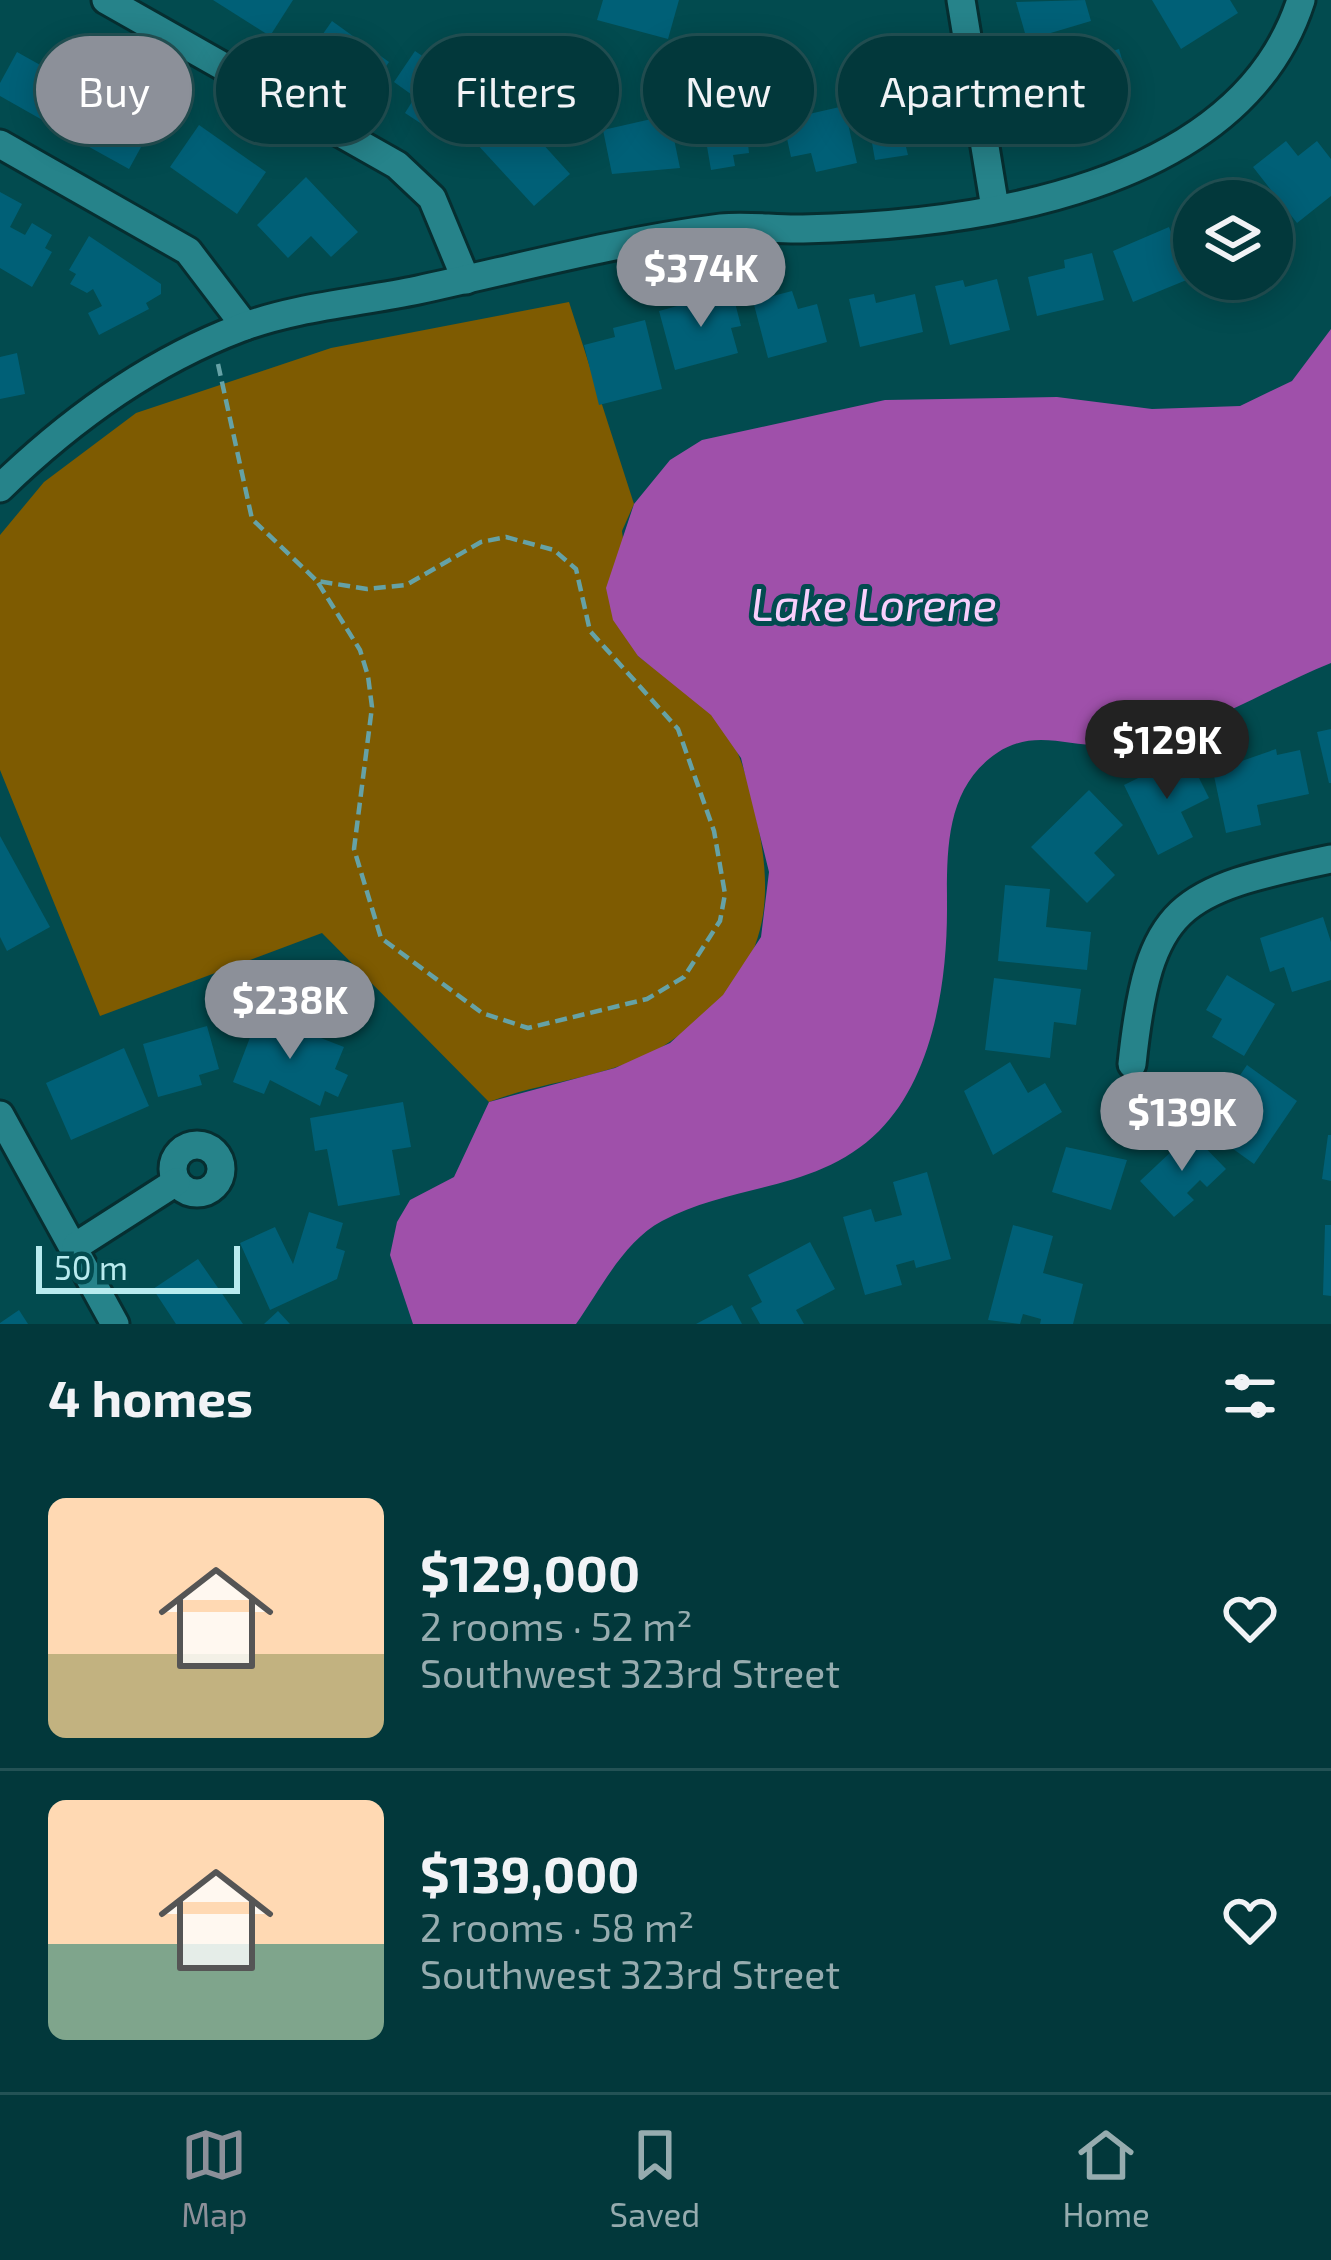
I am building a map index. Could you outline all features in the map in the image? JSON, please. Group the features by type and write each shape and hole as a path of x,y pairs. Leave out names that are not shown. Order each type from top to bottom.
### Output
{"street":[{"path":"106,0 397,165 432,198 466,280"},
{"path":"961,0 995,208"},
{"path":"0,488 102,398 244,326 646,239 728,227 803,229 995,208 1052,198 1138,169 1196,135 1252,86 1301,0"},
{"path":"0,144 188,251 244,326"},
{"path":"1132,1064 1146,969 1176,914 1228,884 1331,859"},
{"path":"0,1115 115,1324"},
{"path":"76,1246 176,1182"}],"path":[{"path":"208,342 228,394 244,498 252,519 317,581 359,650 368,676 372,707 355,848 381,938 482,1013 528,1028 647,998 684,977 720,920 725,894 714,831 678,729 590,631 576,569 567,558 527,539 506,537 481,542 406,585 367,589 317,581"}],"shaded area":[{"path":"569,302 634,504 622,531 638,656 720,722 749,787 765,889 755,946 742,972 701,1019 650,1053 489,1102 322,933 100,1016 0,770 0,535 44,482 136,413 331,348"}],"water":[{"name":"Lake Lorene","path":"1331,329 1331,663 1171,733 1112,745 1026,741 997,753 980,768 958,803 949,845 944,968 933,1028 912,1084 879,1131 829,1165 662,1221 624,1254 576,1324 413,1324 390,1255 397,1222 410,1200 454,1177 489,1102 615,1068 670,1043 723,995 761,937 769,872 741,758 711,715 638,656 613,620 606,588 634,504 670,460 702,440 885,400 1057,397 1152,409 1240,406 1292,381"}],"building":[{"path":"213,0 293,0 270,36"},
{"path":"603,0 679,0 669,36 597,20"},
{"path":"1085,0 1091,21 1026,36 1016,2"},
{"path":"1152,0 1230,0 1238,13 1181,49"},
{"path":"332,21 353,36 322,36"},
{"path":"17,52 36,63 36,116 0,96 0,83"},
{"path":"413,54 413,96 394,82"},
{"path":"838,107 838,144 853,144 857,163 816,172 811,153 791,157 788,144 814,144 814,113"},
{"path":"643,121 643,144 675,144 680,168 612,174 606,144 619,144 619,126"},
{"path":"199,125 216,137 216,144 226,144 266,172 237,214 170,167 186,144 192,144"},
{"path":"1286,141 1298,156 1317,141 1331,159 1331,196 1297,223 1293,180 1263,180 1253,167"},
{"path":"84,144 143,144 129,169"},
{"path":"477,144 543,144 570,174 534,206"},
{"path":"707,144 748,144 749,153 733,155 735,166 711,170"},
{"path":"872,144 905,144 908,155 875,160"},
{"path":"306,177 358,232 331,257 311,236 288,258 257,225"},
{"path":"0,192 22,204 10,227 25,235 32,223 52,235 45,248 52,252 32,287 0,268"},
{"path":"1169,227 1173,286 1133,302 1113,251"},
{"path":"89,236 161,284 161,294 146,303 149,309 99,335 88,313 102,306 93,289 87,293 70,284 76,274 69,270"},
{"path":"1092,253 1104,300 1037,316 1028,277 1065,268 1064,260"},
{"path":"997,279 1010,330 950,345 935,286 963,280 965,287"},
{"path":"732,291 741,326 731,328 738,353 675,370 659,311"},
{"path":"792,291 798,309 817,304 827,342 768,358 753,301"},
{"path":"874,294 876,303 915,294 923,332 860,347 849,299"},
{"path":"645,320 662,389 599,405 584,345 615,337 613,328"},
{"path":"17,353 25,394 0,399 0,357"},
{"path":"1331,729 1331,783 1329,783 1317,732"},
{"path":"1276,749 1277,755 1300,750 1309,794 1257,805 1261,825 1226,833 1213,771"},
{"path":"1187,754 1209,798 1181,812 1193,837 1158,855 1124,785"},
{"path":"1089,790 1123,825 1094,853 1115,875 1087,903 1031,847"},
{"path":"0,836 50,927 7,951 0,937"},
{"path":"1005,885 1050,889 1046,927 1091,932 1087,970 998,961"},
{"path":"1323,917 1331,942 1331,980 1292,992 1284,967 1270,972 1260,938"},
{"path":"1227,975 1275,1004 1244,1056 1212,1037 1222,1019 1206,1010"},
{"path":"994,978 1081,989 1076,1025 1054,1022 1050,1058 985,1050"},
{"path":"259,1014 344,1047 335,1069 348,1075 338,1097 325,1091 320,1106 270,1080 264,1094 233,1082"},
{"path":"207,1026 219,1069 199,1075 202,1085 158,1097 143,1044"},
{"path":"124,1048 149,1106 71,1140 46,1083"},
{"path":"1010,1062 1028,1093 1045,1083 1062,1112 993,1155 964,1091"},
{"path":"1247,1065 1297,1101 1254,1164 1204,1128"},
{"path":"403,1102 411,1147 392,1150 400,1195 338,1206 327,1149 315,1151 310,1118"},
{"path":"1191,1133 1226,1169 1207,1187 1200,1180 1187,1193 1194,1200 1174,1217 1140,1181"},
{"path":"1331,1135 1331,1181 1322,1179"},
{"path":"1066,1147 1127,1160 1111,1210 1052,1192"},
{"path":"927,1172 951,1259 916,1268 914,1260 896,1265 902,1285 865,1295 843,1217 871,1209 875,1222 902,1215 893,1182"},
{"path":"309,1212 343,1223 336,1248 345,1251 337,1279 270,1310 240,1243 275,1227 293,1264"},
{"path":"1013,1225 1053,1236 1043,1273 1083,1284 1073,1324 1040,1324 1041,1319 1023,1314 1020,1324 988,1320"},
{"path":"1325,1225 1331,1225 1331,1296 1323,1295"},
{"path":"810,1242 835,1289 796,1310 804,1324 760,1324 751,1308 762,1302 748,1275"},
{"path":"198,1259 243,1324 176,1324 153,1289"},
{"path":"732,1305 742,1324 696,1324"},
{"path":"19,1310 28,1324 0,1324 0,1323"},
{"path":"278,1311 290,1324 264,1324"}]}
